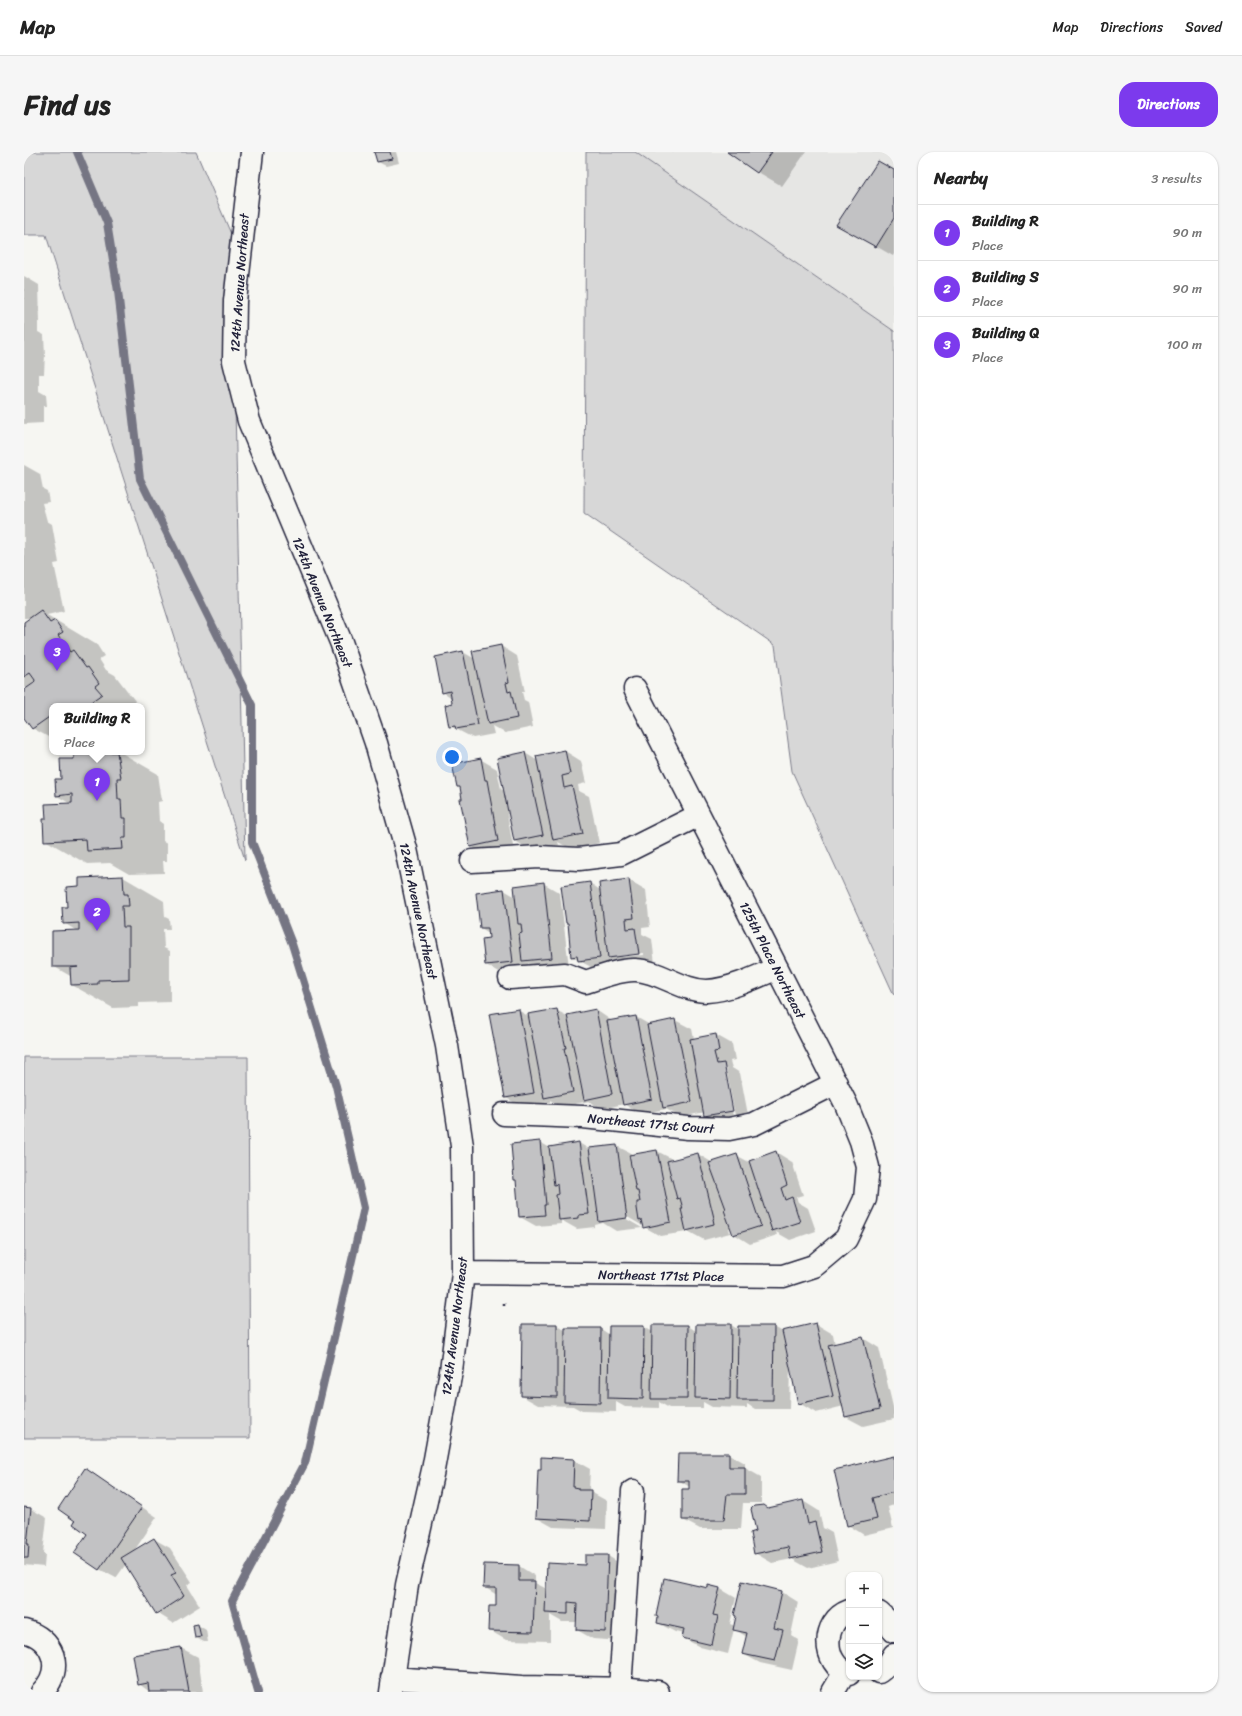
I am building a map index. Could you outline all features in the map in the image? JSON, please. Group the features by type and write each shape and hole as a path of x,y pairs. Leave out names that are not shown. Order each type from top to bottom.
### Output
{"street":[{"name":"124th Avenue Northeast","path":"252,152 235,300 234,360 249,422 341,642 371,729 406,849 447,1046 462,1146 463,1273 450,1379 433,1470 407,1585 392,1685"},
{"name":"125th Place Northeast","path":"635,689 836,1083 861,1140 868,1167 865,1199 846,1239"},
{"path":"472,860 539,857 579,859 620,854 699,815"},
{"path":"510,978 565,974 586,982 601,976 636,970 676,984 706,991 747,980 777,968"},
{"name":"Northeast 171st Court","path":"504,1114 583,1117 688,1128 729,1129 754,1124 836,1083"},
{"name":"Northeast 171st Place","path":"463,1273 783,1276 814,1266 846,1239"},
{"path":"620,1689 633,1491"},
{"path":"846,1613 836,1621 830,1631 828,1642 829,1654 835,1664 846,1672"},
{"path":"882,1616 888,1621 894,1631"},
{"path":"24,1631 34,1633 44,1640 51,1651 54,1663 53,1675 48,1687 42,1692"},
{"path":"882,1670 888,1665 894,1655"},
{"path":"833,1692 846,1674"},
{"path":"392,1685 620,1689 658,1692"}],"path":[{"path":"504,1300 504,1306"}],"shaded area":[{"path":"24,152 196,152 240,255 234,361 245,860 46,235 24,235"},
{"path":"586,152 635,152 894,331 894,995 792,771 775,645 584,513"},
{"path":"635,152 894,152 894,331"},
{"path":"24,1057 248,1057 250,1438 24,1438"}],"building":[{"path":"374,152 390,152 392,159 377,162"},
{"path":"727,152 772,152 757,173"},
{"path":"878,161 894,170 894,218 876,247 836,225"},
{"path":"41,610 50,623 55,620 63,632 58,635 70,652 73,650 86,668 88,667 99,683 95,686 102,694 89,703 49,703 49,717 32,729 24,718 24,690 34,683 35,680 30,673 24,677 24,622"},
{"path":"501,645 509,682 506,683 508,692 511,691 517,718 488,724 472,651"},
{"path":"463,651 478,725 456,729 455,726 449,727 445,705 452,703 450,691 442,693 435,657"},
{"path":"565,750 570,774 562,776 564,788 572,786 583,834 553,840 536,756"},
{"path":"525,752 543,835 514,841 497,758"},
{"path":"74,755 117,755 121,778 117,778 118,799 121,799 122,818 126,818 126,838 122,838 123,849 87,851 86,839 44,841 43,819 46,819 45,804 72,803 72,794 56,796 55,779 61,779 60,759 74,759"},
{"path":"481,758 485,780 487,780 498,841 470,847 460,799 462,799 460,787 457,787 452,764"},
{"path":"123,876 124,894 128,894 129,906 122,906 123,927 129,927 129,979 98,980 98,984 71,985 70,968 78,967 52,967 52,931 79,930 79,923 63,924 62,907 67,907 66,887 79,886 79,878"},
{"path":"629,879 634,918 626,919 627,929 635,928 639,954 608,958 599,883"},
{"path":"544,882 552,958 522,961 519,934 522,933 521,924 518,924 514,886"},
{"path":"590,882 600,958 578,961 577,956 571,957 568,923 566,923 561,886"},
{"path":"504,889 513,962 485,965 482,939 489,938 488,928 480,928 476,893"},
{"path":"519,1009 534,1093 505,1098 489,1014"},
{"path":"557,1009 566,1048 564,1048 573,1092 544,1098 528,1014"},
{"path":"596,1009 612,1094 584,1100 567,1015"},
{"path":"636,1016 652,1099 623,1105 607,1021"},
{"path":"675,1019 692,1102 663,1108 647,1025"},
{"path":"716,1034 719,1051 714,1052 717,1064 724,1063 733,1111 704,1116 690,1039"},
{"path":"540,1141 546,1205 544,1205 545,1215 519,1217 511,1144"},
{"path":"579,1142 589,1214 579,1215 579,1218 559,1220 556,1195 558,1194 557,1184 554,1185 549,1147"},
{"path":"617,1145 627,1218 599,1222 589,1148"},
{"path":"657,1150 671,1222 643,1228 641,1220 639,1221 637,1202 640,1202 638,1191 636,1191 629,1155"},
{"path":"776,1151 787,1185 781,1188 785,1200 792,1197 800,1222 772,1231 749,1161"},
{"path":"698,1153 714,1218 714,1224 686,1231 681,1209 683,1209 680,1198 677,1199 667,1161"},
{"path":"737,1154 761,1226 733,1235 724,1210 726,1209 709,1163"},
{"path":"816,1323 833,1396 798,1404 782,1331"},
{"path":"522,1324 557,1324 557,1397 521,1396"},
{"path":"696,1324 731,1324 730,1399 695,1398"},
{"path":"652,1325 688,1325 687,1399 651,1399"},
{"path":"609,1326 644,1326 643,1399 608,1398"},
{"path":"738,1326 774,1326 773,1400 737,1400"},
{"path":"565,1328 601,1328 600,1403 564,1402"},
{"path":"863,1337 880,1409 845,1417 828,1345"},
{"path":"678,1453 729,1453 729,1467 745,1467 745,1494 727,1494 724,1520 682,1520 682,1489 689,1489 689,1481 677,1481"},
{"path":"894,1456 894,1492 872,1498 877,1519 847,1526 834,1470"},
{"path":"541,1457 574,1459 573,1487 578,1488 578,1490 591,1490 590,1521 536,1518 538,1470 541,1470"},
{"path":"85,1468 142,1507 99,1570 74,1553 87,1534 73,1524 75,1521 58,1509"},
{"path":"803,1500 808,1524 815,1522 822,1552 790,1559 788,1547 754,1554 750,1533 756,1531 751,1509 754,1506 764,1505 768,1508"},
{"path":"24,1507 31,1508 27,1544 29,1544 28,1558 24,1558"},
{"path":"154,1538 176,1573 171,1575 184,1596 156,1614 121,1558"},
{"path":"585,1555 608,1555 605,1632 576,1630 577,1603 568,1602 568,1614 545,1613 547,1563 585,1565"},
{"path":"484,1564 519,1565 519,1581 535,1581 533,1632 488,1631 489,1606 496,1606 496,1588 483,1588"},
{"path":"664,1578 708,1588 708,1585 720,1588 713,1615 718,1616 712,1645 682,1638 684,1629 657,1623 658,1617 656,1616"},
{"path":"742,1581 782,1591 774,1628 783,1630 775,1661 742,1654 747,1633 733,1630 736,1616 734,1615"},
{"path":"198,1624 201,1637 195,1638 193,1625"},
{"path":"181,1647 189,1692 149,1692 148,1683 138,1685 133,1655"}],"waterway":[{"path":"77,152 107,223 118,291 140,479 252,705 252,842 292,944 336,1086 364,1208 305,1463 232,1601 258,1692"}],"place":[{"name":"Building Q","path":"57,671"},
{"name":"Building R","path":"97,801"},
{"name":"Building S","path":"97,931"}]}
